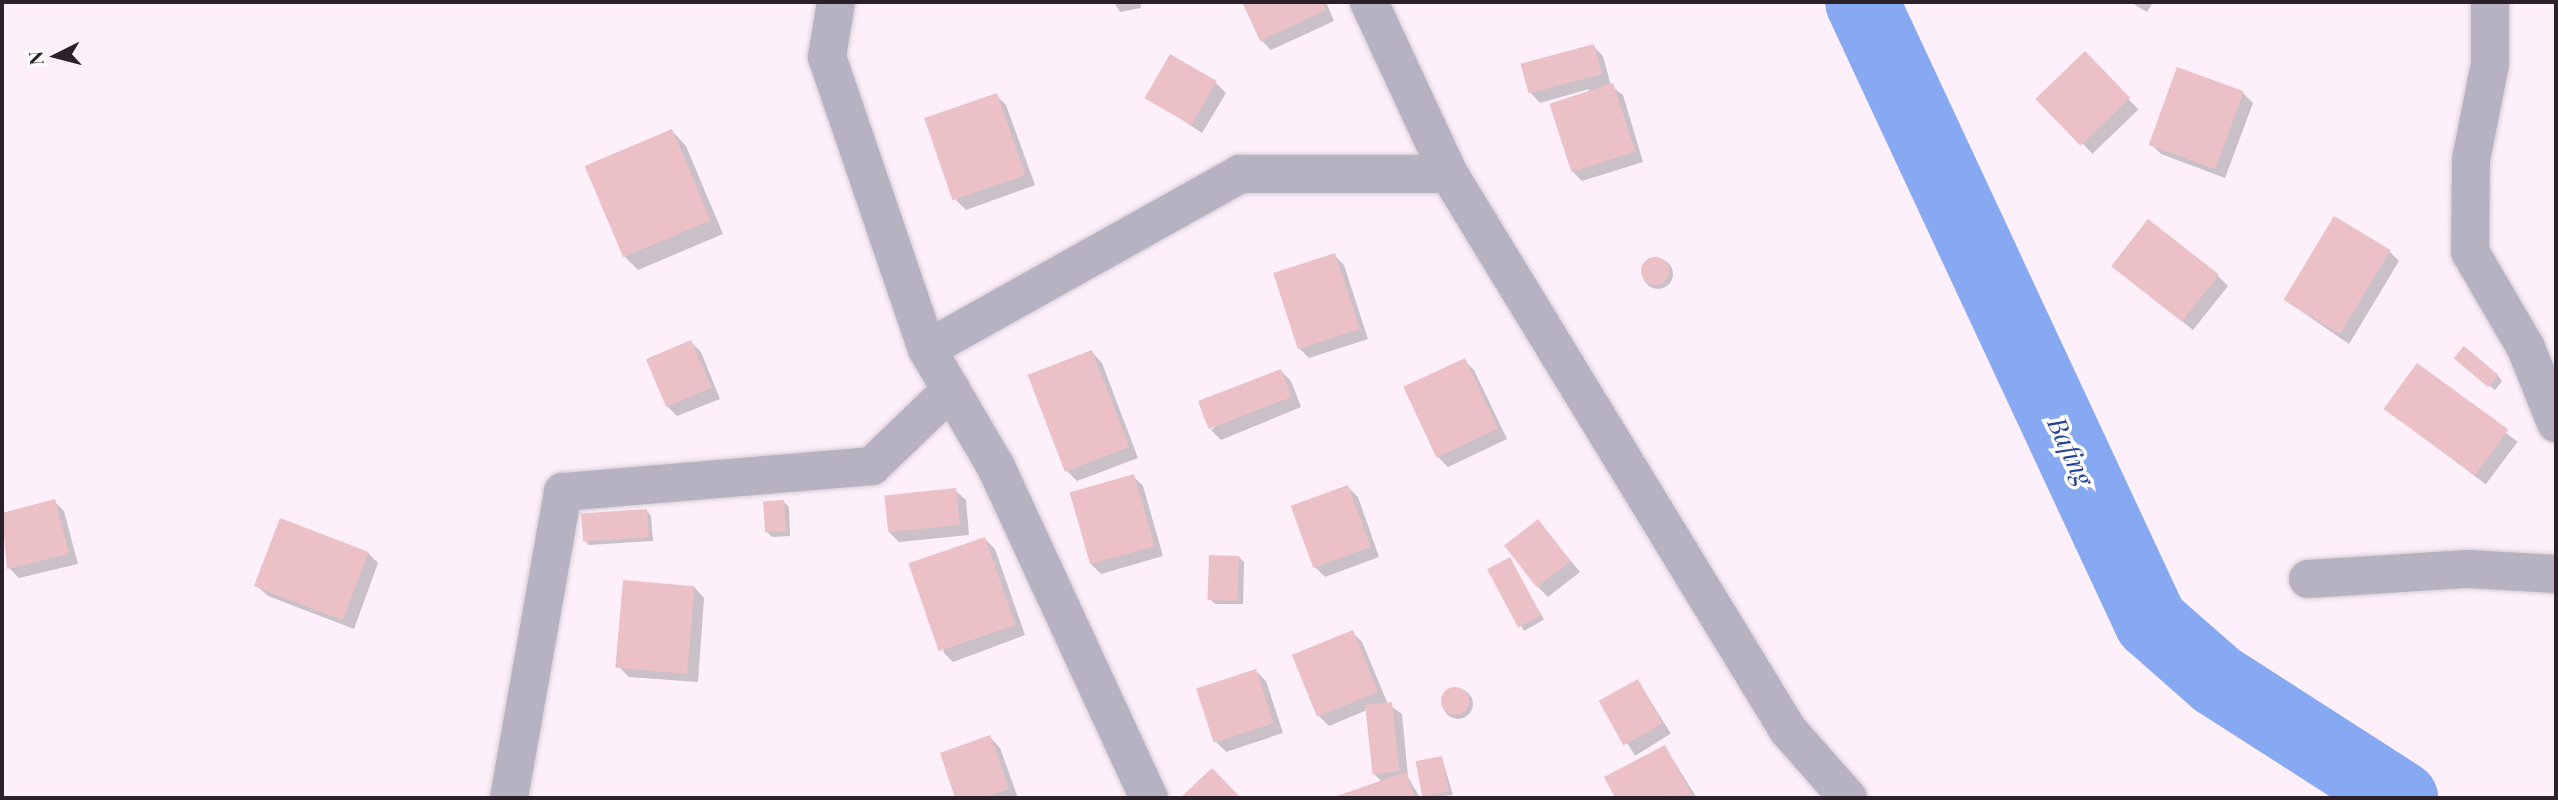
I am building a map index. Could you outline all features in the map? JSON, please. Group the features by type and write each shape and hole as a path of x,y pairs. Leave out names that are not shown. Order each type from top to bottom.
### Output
{"street":[{"path":"836,2 827,57 927,349 996,467 1149,798"},
{"path":"1369,2 1449,174 1788,730 1848,798"},
{"path":"2485,7 2490,64 2471,160 2470,252 2526,348 2556,423"},
{"path":"927,349 1240,174 1449,174"},
{"path":"509,798 563,492 872,466 951,390"},
{"path":"2308,579 2469,569 2556,574"}],"building":[{"path":"1242,2 1322,2 1326,10 1260,41"},
{"path":"1594,44 1602,74 1529,94 1521,64"},
{"path":"2085,51 2130,98 2081,146 2035,99"},
{"path":"1170,54 1217,81 1191,125 1144,98"},
{"path":"2177,67 2244,91 2215,169 2149,145"},
{"path":"1613,83 1635,151 1572,172 1549,104"},
{"path":"997,93 1025,175 953,200 924,118"},
{"path":"672,129 711,220 623,257 585,166"},
{"path":"2334,216 2391,250 2340,334 2284,300"},
{"path":"2148,219 2219,274 2182,322 2111,266"},
{"path":"1335,253 1360,329 1298,349 1273,273"},
{"path":"1655,257 1665,261 1669,271 1665,281 1655,285 1645,281 1641,271 1645,261"},
{"path":"691,340 711,388 666,407 646,359"},
{"path":"2464,346 2498,375 2488,387 2454,358"},
{"path":"1092,350 1129,447 1065,472 1028,375"},
{"path":"1465,358 1498,429 1436,457 1403,387"},
{"path":"2417,363 2508,429 2475,476 2383,409"},
{"path":"1281,369 1292,397 1209,429 1198,401"},
{"path":"1134,474 1155,546 1090,565 1070,492"},
{"path":"1348,485 1371,547 1313,568 1291,506"},
{"path":"956,488 960,525 888,532 884,496"},
{"path":"55,499 69,554 7,569 2,513"},
{"path":"784,500 786,531 765,532 763,501"},
{"path":"647,509 649,537 583,542 581,514"},
{"path":"280,518 369,552 343,620 254,586"},
{"path":"1538,519 1571,561 1537,587 1504,545"},
{"path":"985,537 1015,625 939,651 908,563"},
{"path":"1209,555 1239,556 1237,601 1207,600"},
{"path":"1510,557 1541,615 1518,627 1487,569"},
{"path":"623,580 695,586 687,674 615,668"},
{"path":"1353,630 1378,692 1317,717 1292,655"},
{"path":"1256,669 1274,723 1214,743 1196,688"},
{"path":"1638,679 1663,724 1623,745 1599,701"},
{"path":"1455,687 1465,691 1469,701 1465,711 1455,715 1445,711 1441,701 1445,691"},
{"path":"1392,702 1399,772 1372,774 1365,705"},
{"path":"990,735 1009,789 982,798 955,798 940,753"},
{"path":"1665,745 1692,795 1615,798 1604,777"},
{"path":"1442,756 1449,791 1422,796 1415,761"},
{"path":"1212,768 1241,798 1180,798"},
{"path":"1406,772 1415,798 1331,798"}],"waterway":[{"name":"Bafing","path":"1862,2 2151,622 2217,680 2401,798"}]}
